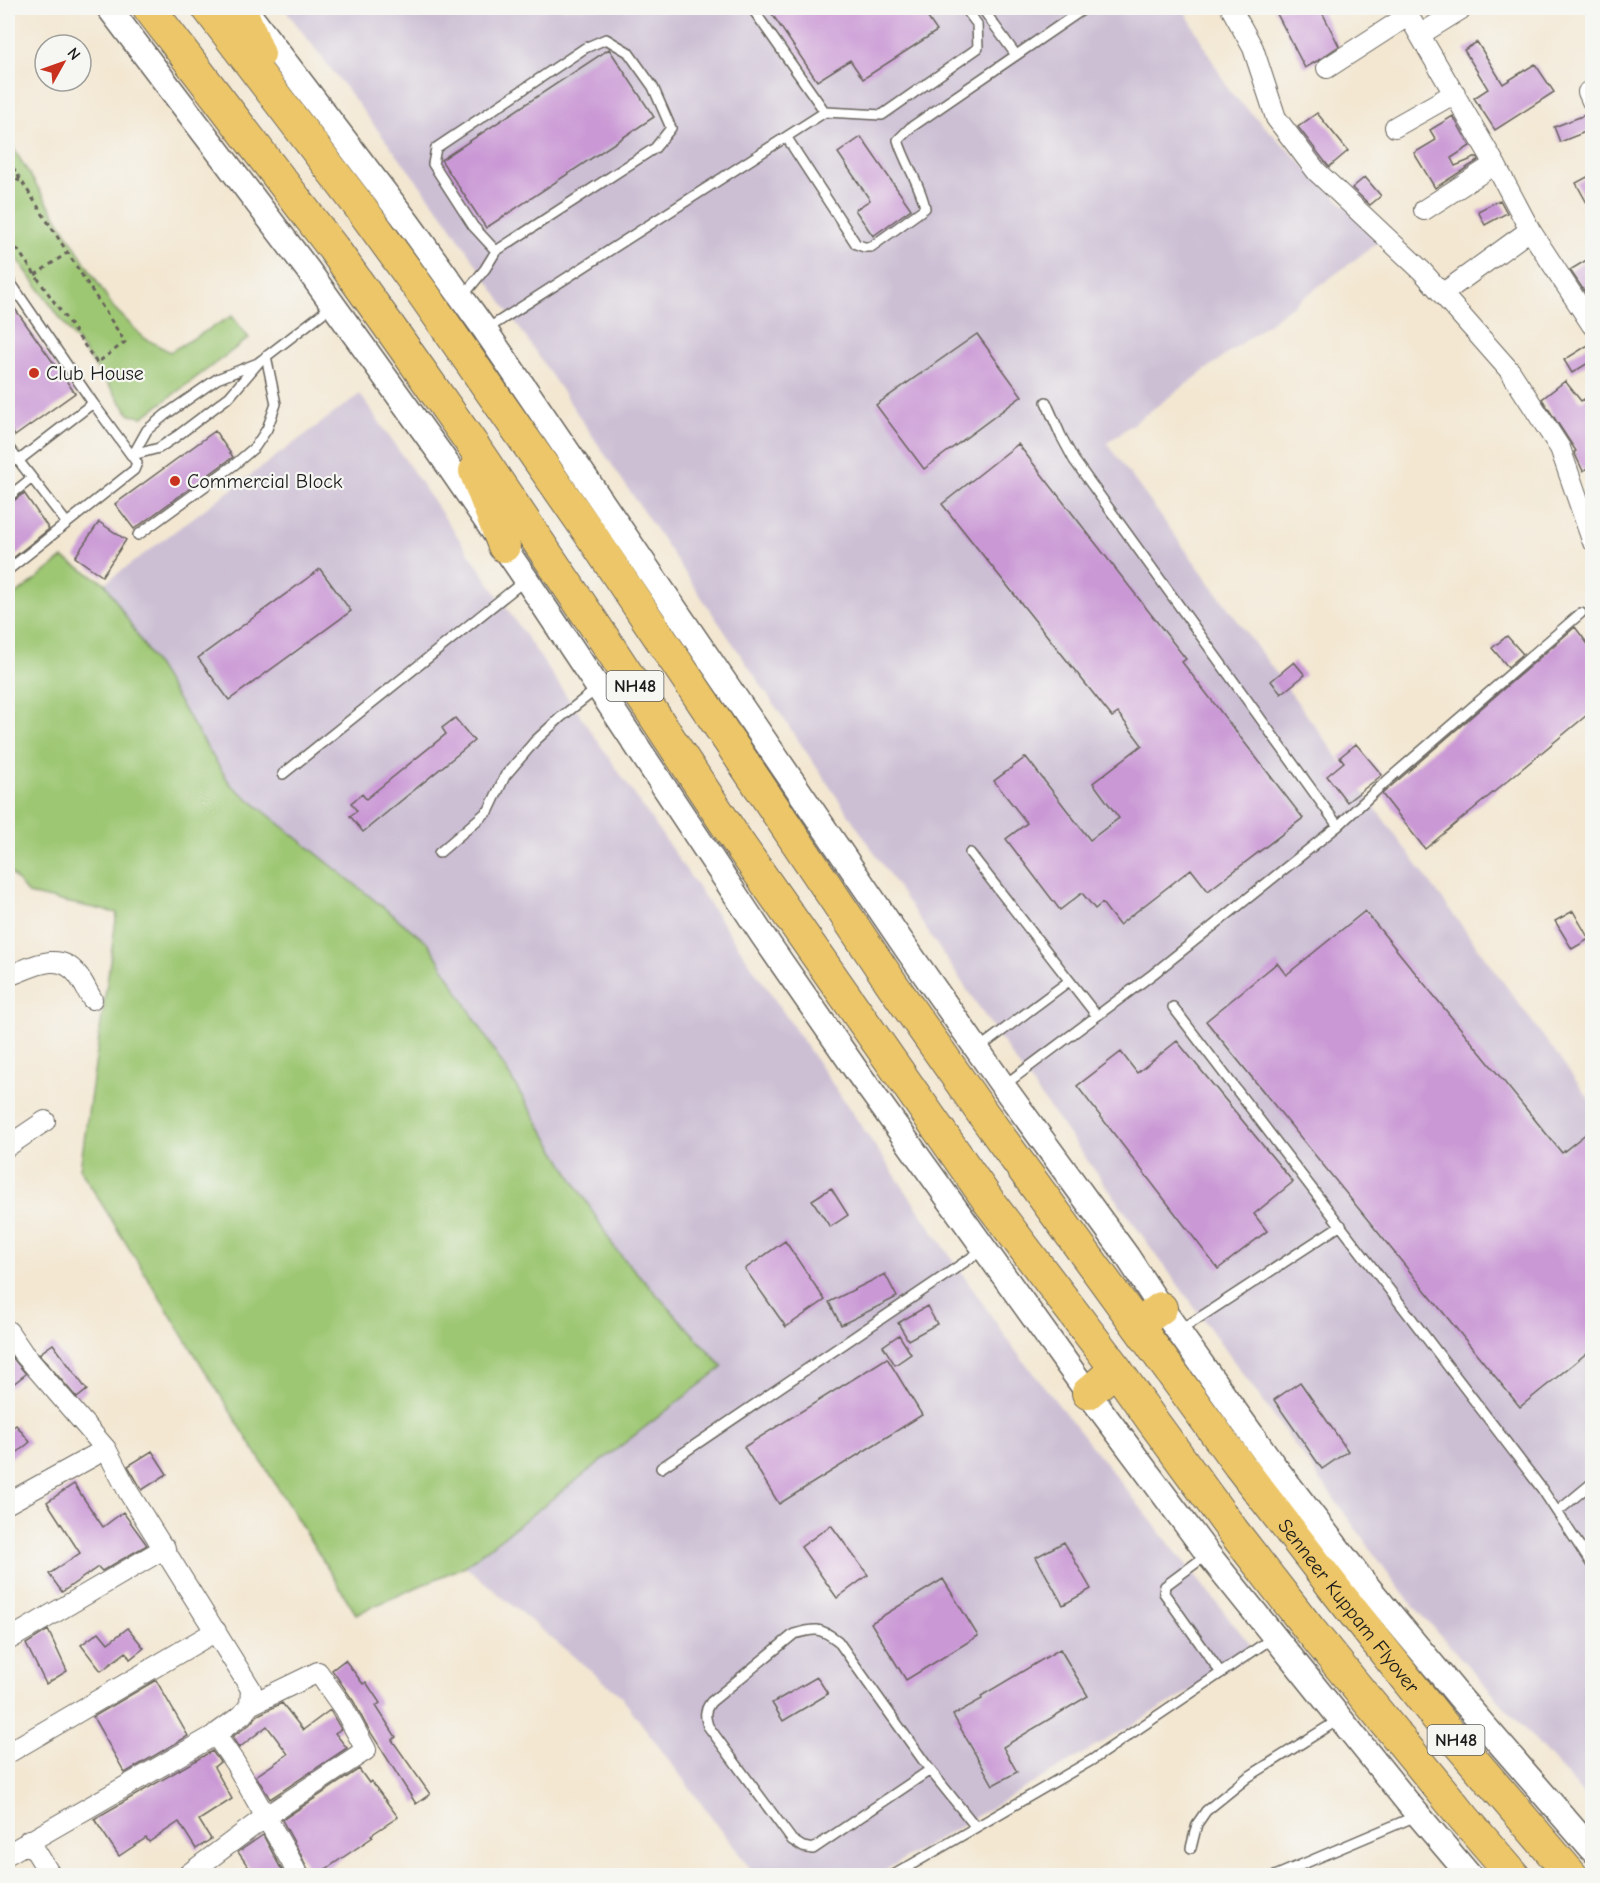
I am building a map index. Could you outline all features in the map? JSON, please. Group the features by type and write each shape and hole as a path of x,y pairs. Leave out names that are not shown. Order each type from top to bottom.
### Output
{"highway":[{"name":"NH48","path":"149,8 333,248 439,397 740,844 990,1203 1116,1369 1233,1531 1310,1630 1464,1818 1514,1875"},
{"name":"NH48","path":"208,8 384,239 501,404 620,577 892,984 983,1114 1159,1321"},
{"path":"242,8 255,46 320,154"},
{"path":"439,397 470,460 504,546"},
{"name":"Senneer Kuppam Flyover","path":"1159,1321 1164,1360 1248,1476 1446,1729 1572,1875"},
{"path":"1088,1393 1116,1369"}],"street":[{"path":"109,8 334,305 504,546 763,936 858,1073 1088,1393 1208,1554 1418,1815 1470,1875"},
{"path":"242,8 401,214 485,330 844,858 1127,1256 1159,1321 1363,1581 1462,1700 1593,1850"},
{"path":"1231,8 1252,48 1276,118 1317,172 1422,271 1510,371 1560,448 1593,540"},
{"path":"1421,34 1463,8"},
{"path":"1327,68 1407,11 1495,164 1530,230 1593,325"},
{"path":"1395,127 1455,93"},
{"path":"1424,210 1495,164"},
{"path":"1442,294 1530,230"},
{"path":"8,975 52,961 65,962 78,974 92,999"},
{"path":"8,1146 45,1121"},
{"path":"8,1331 23,1353 106,1449 129,1493 251,1689 250,1705"},
{"path":"8,1503 106,1449"},
{"path":"8,1640 165,1548"},
{"path":"8,1753 216,1631"},
{"path":"8,1854 215,1734 242,1715 250,1705 318,1672 344,1709 366,1750 266,1817 186,1875"},
{"path":"215,1734 235,1763 298,1875"},
{"path":"29,1840 51,1875"}],"lane":[{"path":"752,8 825,112"},
{"path":"485,330 825,112 882,115 978,48 977,24 965,8"},
{"path":"982,8 1016,55"},
{"path":"787,138 856,244 871,247 925,208 923,195 902,155 898,140 910,128 1085,8"},
{"path":"462,298 496,251 655,148 671,128 653,87 628,52 606,39 585,48 436,148 433,164 473,226 496,251"},
{"path":"8,279 137,463 134,470 8,570"},
{"path":"133,455 159,448 177,436 230,396 262,359 334,305"},
{"path":"133,455 147,430 165,415 217,379 262,359"},
{"path":"138,535 255,447 267,429 276,404 262,359"},
{"path":"1046,402 1074,460 1338,826"},
{"path":"18,461 93,403"},
{"path":"8,447 66,522"},
{"path":"8,497 32,478"},
{"path":"284,774 526,579"},
{"path":"1004,1086 1153,974 1338,826 1382,785 1581,613"},
{"path":"439,853 489,810 505,776 535,741 598,688"},
{"path":"970,853 1097,1016"},
{"path":"978,1049 1070,981"},
{"path":"1173,1007 1542,1489 1593,1565"},
{"path":"1159,1321 1341,1225"},
{"path":"662,1468 984,1249"},
{"path":"1557,1512 1593,1483"},
{"path":"1208,1554 1165,1586 1164,1593 1221,1673"},
{"path":"930,1770 813,1849 803,1847 792,1840 708,1726 705,1717 706,1709 711,1702 794,1634 810,1629 825,1631 838,1641 930,1770 975,1827"},
{"path":"892,1875 1092,1760 1274,1637"},
{"path":"1191,1848 1197,1824 1206,1811 1248,1778 1340,1719"},
{"path":"1275,1875 1418,1815"}],"path":[{"path":"8,160 125,342 97,363 8,236"},
{"path":"8,176 22,182"},
{"path":"35,275 67,252"}],"shaded area":[{"path":"284,8 1183,8 1230,92 1380,241 1107,443 1592,1103 1592,1804 1404,1595 1018,1065 443,215"},
{"path":"360,394 1014,1349 1256,1652 877,1875 755,1875 620,1695 465,1566 723,1367 616,1250 429,944 230,784 105,583"}],"green space":[{"path":"8,140 113,307 144,338 170,352 232,316 249,338 143,417 130,415 8,246"},
{"path":"63,558 105,583 230,784 429,944 616,1250 723,1367 465,1566 356,1614 80,1169 117,913 28,894 8,869 8,601"}],"building":[{"path":"768,8 921,8 937,31 863,79 850,60 817,81"},
{"path":"1274,8 1320,8 1339,46 1305,68"},
{"path":"1477,42 1503,84 1535,64 1554,92 1495,130 1474,98 1488,89 1464,50"},
{"path":"609,49 654,117 486,228 441,160"},
{"path":"1317,113 1348,151 1329,167 1298,127"},
{"path":"1593,113 1593,129 1560,142 1554,127"},
{"path":"1453,116 1470,146 1451,158 1455,166 1477,157 1479,160 1435,188 1414,153 1436,140 1430,130"},
{"path":"861,137 911,209 873,236 855,210 870,200 838,153"},
{"path":"1593,174 1593,214 1576,183"},
{"path":"1365,177 1381,196 1370,205 1352,188"},
{"path":"1500,200 1507,213 1485,225 1478,211"},
{"path":"1593,256 1593,304 1570,270"},
{"name":"Club House","path":"8,299 75,393 15,436 8,425"},
{"path":"977,334 1022,396 924,469 876,405"},
{"path":"1593,342 1593,360 1572,373 1564,360"},
{"path":"1565,381 1581,401 1593,394 1593,474 1588,468 1583,471 1574,452 1576,451 1542,399"},
{"name":"Commercial Block","path":"215,431 233,457 134,529 115,504"},
{"path":"1018,444 1186,659 1182,662 1303,818 1208,891 1191,869 1119,925 1102,903 1095,909 1082,893 1060,910 1006,839 1027,823 994,781 1026,757 1090,840 1119,818 1093,783 1142,745 1118,713 1112,717 942,504"},
{"path":"24,493 49,529 8,562 8,504"},
{"path":"99,522 126,540 102,576 75,557"},
{"path":"320,569 351,611 229,700 198,658"},
{"path":"1575,627 1593,651 1593,710 1425,849 1382,794"},
{"path":"1507,636 1523,654 1508,667 1492,648"},
{"path":"1294,662 1305,675 1281,694 1271,681"},
{"path":"455,718 474,741 363,832 350,816 357,811 351,803 362,794 366,799 446,734 442,728"},
{"path":"1356,744 1382,775 1347,802 1327,776 1344,762 1340,757"},
{"path":"1365,911 1562,1153 1593,1128 1593,1348 1520,1407 1206,1021 1277,963 1286,975"},
{"path":"1573,911 1589,939 1572,949 1555,921"},
{"path":"1177,1041 1293,1182 1254,1214 1267,1231 1218,1269 1077,1086 1121,1052 1137,1073"},
{"path":"831,1188 848,1215 830,1227 812,1200"},
{"path":"785,1241 825,1300 786,1327 745,1269"},
{"path":"885,1274 897,1297 841,1325 829,1302"},
{"path":"927,1306 937,1324 908,1340 898,1323"},
{"path":"899,1335 911,1354 895,1365 883,1346"},
{"path":"53,1344 87,1390 77,1398 39,1354"},
{"path":"8,1352 26,1374 8,1388"},
{"path":"887,1358 922,1415 779,1504 744,1447"},
{"path":"1300,1382 1348,1451 1322,1469 1274,1400"},
{"path":"16,1425 30,1442 8,1460 8,1431"},
{"path":"152,1451 167,1474 142,1490 128,1466"},
{"path":"74,1484 103,1527 123,1512 147,1545 102,1571 98,1567 62,1592 49,1574 80,1553 47,1502"},
{"path":"831,1525 868,1575 837,1598 801,1547"},
{"path":"1064,1542 1091,1589 1063,1605 1036,1557"},
{"path":"943,1579 978,1636 906,1680 871,1623"},
{"path":"128,1628 144,1648 130,1659 126,1652 101,1671 81,1645 99,1632 108,1643"},
{"path":"48,1630 67,1671 46,1684 26,1644"},
{"path":"1060,1649 1088,1696 1003,1747 1017,1772 993,1785 953,1715"},
{"path":"345,1660 363,1684 366,1682 380,1703 376,1706 396,1737 392,1740 430,1794 416,1804 332,1670"},
{"path":"817,1677 828,1694 783,1721 772,1703"},
{"path":"156,1680 188,1736 125,1773 93,1717"},
{"path":"282,1703 303,1730 330,1710 341,1729 335,1733 347,1748 270,1799 256,1776 288,1754 267,1726 239,1748 232,1737 249,1725 258,1715"},
{"path":"212,1751 220,1762 214,1767 232,1799 199,1820 211,1839 196,1849 179,1822 149,1842 146,1838 119,1856 94,1819"},
{"path":"359,1769 398,1817 317,1875 310,1875 282,1820"},
{"path":"263,1835 285,1875 254,1875 238,1852"}],"place":[{"name":"Club House","path":"34,373"},
{"name":"Commercial Block","path":"175,481"}]}
